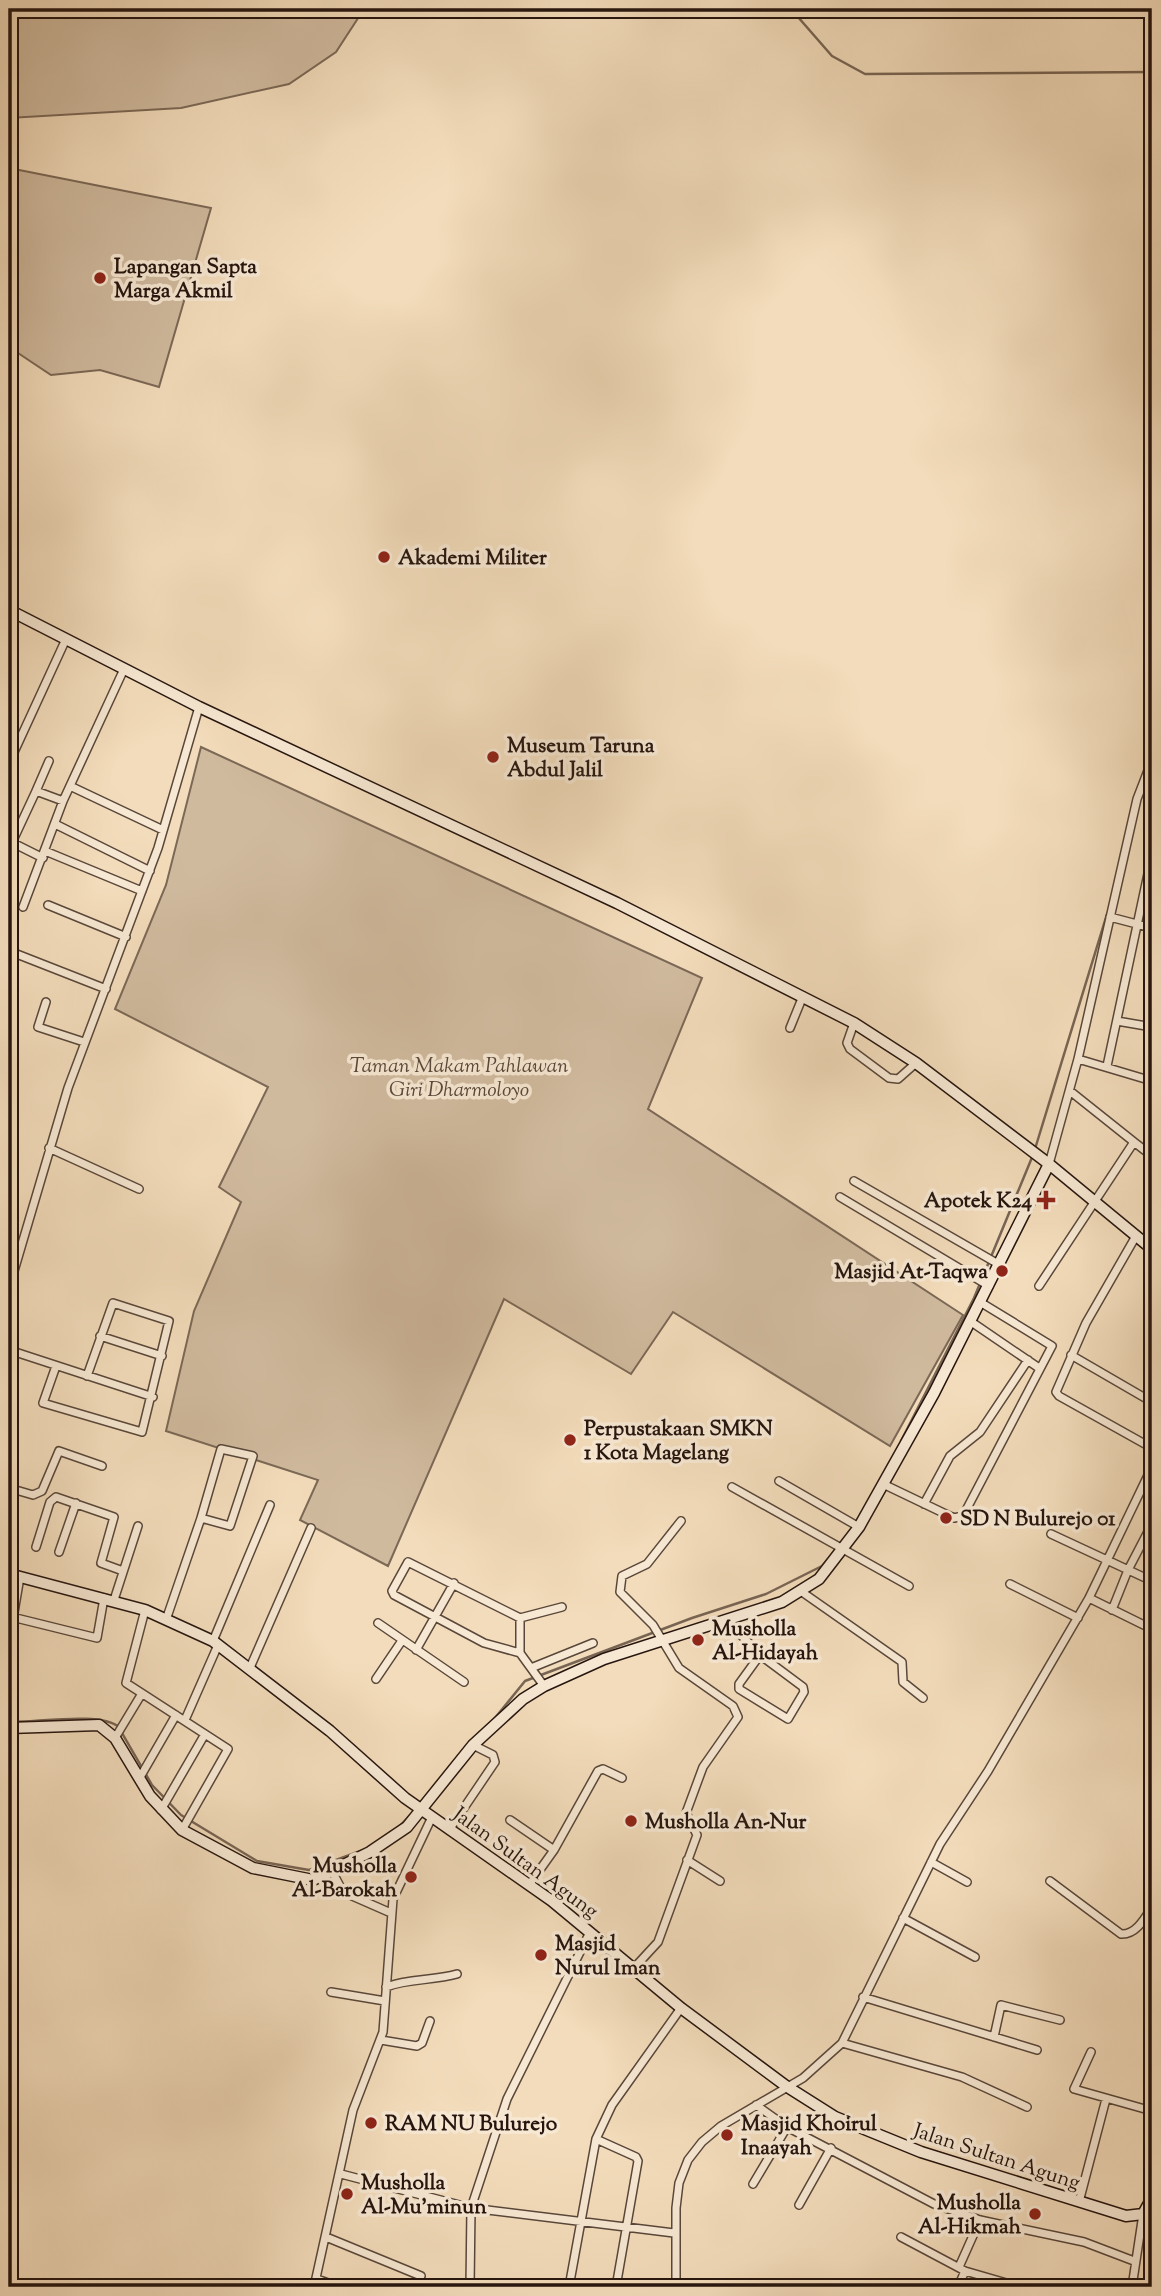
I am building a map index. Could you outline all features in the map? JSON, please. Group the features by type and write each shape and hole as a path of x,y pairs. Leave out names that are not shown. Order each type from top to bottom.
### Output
{"main road":[{"path":"9,610 199,707 594,892 854,1023 916,1063 1042,1159 1152,1249"},
{"path":"9,1728 92,1724 107,1730 115,1738 161,1810 181,1830 219,1852 264,1872 306,1880 333,1873 395,1838 413,1803 541,1681 660,1637 727,1620 802,1592 819,1579 883,1484 970,1321 980,1302 994,1261 1042,1159"},
{"name":"Jalan Sultan Agung","path":"14,1575 167,1617 216,1643 330,1731 413,1803 529,1885 681,2008 786,2086 835,2117 884,2139 1126,2216 1149,2207"}],"street":[{"path":"9,763 66,639"},
{"path":"23,907 69,786 124,669"},
{"path":"9,1288 49,1148 84,1042 150,871 199,707"},
{"path":"1042,1159 1070,1091 1137,799 1152,760"},
{"path":"49,761 10,844 142,891"},
{"path":"69,786 163,830"},
{"path":"36,791 63,801"},
{"path":"55,824 150,871"},
{"path":"1107,1066 1152,855"},
{"path":"48,905 126,937"},
{"path":"1110,917 1152,928"},
{"path":"9,951 106,989"},
{"path":"790,1028 803,996"},
{"path":"46,1002 38,1027 84,1042"},
{"path":"1118,1021 1152,1027"},
{"path":"854,1023 847,1043 850,1049 889,1078 898,1079 916,1063"},
{"path":"1078,1059 1152,1081"},
{"path":"1070,1091 1152,1156"},
{"path":"1040,1286 1134,1142"},
{"path":"49,1148 139,1189"},
{"path":"854,1181 994,1261"},
{"path":"840,1198 985,1283"},
{"path":"1136,1236 1086,1322 1056,1390 1059,1396 1152,1448"},
{"path":"883,1484 960,1518 1051,1345 980,1302"},
{"path":"56,1366 43,1403 139,1432 144,1430 169,1320 118,1303 109,1307 87,1376"},
{"path":"970,1321 1039,1368"},
{"path":"100,1336 162,1356"},
{"path":"9,1350 153,1397"},
{"path":"1071,1354 1152,1402"},
{"path":"924,1504 950,1456 980,1432 1028,1360"},
{"path":"167,1617 221,1449 253,1456 230,1526 201,1518"},
{"path":"9,1488 33,1495 43,1491 59,1451 102,1466"},
{"path":"676,2287 674,2233 679,2183 688,2160 702,2142 721,2126 803,2078 842,2043 931,1862 1078,1618 1152,1467"},
{"path":"779,1481 857,1526"},
{"path":"732,1487 909,1586"},
{"path":"36,1547 52,1498 76,1503 114,1517 102,1563 123,1571"},
{"path":"59,1552 76,1503"},
{"path":"185,1720 270,1505"},
{"path":"634,1968 658,1942 697,1832 686,1816 703,1767 738,1717 733,1706 679,1668 660,1637 620,1592 620,1580 625,1573 647,1564 681,1521"},
{"path":"1112,1610 1128,1570 1152,1524"},
{"path":"12,1617 94,1639 99,1637 109,1599 123,1571 138,1526"},
{"path":"249,1670 311,1528"},
{"path":"1051,1535 1152,1581"},
{"path":"520,1653 484,1643 394,1595 393,1588 409,1561 520,1618 562,1607"},
{"path":"9,1642 14,1575"},
{"path":"416,1650 437,1618 454,1583"},
{"path":"1010,1584 1078,1618"},
{"path":"802,1592 902,1662 903,1682 923,1698"},
{"path":"1089,1598 1152,1629"},
{"path":"145,1610 125,1681 141,1695 185,1720 228,1751 181,1830"},
{"path":"520,1618 520,1653 541,1681"},
{"path":"727,1620 760,1655 803,1687 804,1692 788,1719 739,1689 739,1684 760,1655"},
{"path":"378,1623 401,1642 464,1682"},
{"path":"376,1679 401,1642"},
{"path":"531,1668 593,1643"},
{"path":"115,1738 141,1695"},
{"path":"139,1779 176,1715"},
{"path":"161,1810 205,1734"},
{"path":"449,1830 495,1762 493,1755 473,1745"},
{"path":"529,1885 554,1850 598,1771 603,1769 622,1778"},
{"path":"314,2287 353,2110 381,2040 393,1899 432,1817"},
{"path":"510,1820 554,1850"},
{"path":"687,1860 720,1881"},
{"path":"931,1862 967,1882"},
{"path":"333,1873 343,1892 391,1913"},
{"path":"1050,1881 1121,1934 1132,1931 1152,1907"},
{"path":"903,1918 975,1957"},
{"path":"470,2287 471,2208 507,2099 590,1932"},
{"path":"386,1987 405,1980 436,1980 457,1974"},
{"path":"331,1992 385,2001"},
{"path":"863,1997 1037,2050"},
{"path":"994,2037 1001,2005 1060,2020"},
{"path":"569,2287 596,2139 612,2105 681,2008"},
{"path":"381,2040 417,2046 422,2043 430,2021"},
{"path":"842,2043 962,2077 1027,2107"},
{"path":"1091,2052 1074,2088 1152,2111"},
{"path":"1079,2202 1106,2099"},
{"path":"756,2105 787,2127 934,2204 980,2220 1084,2242 1134,2261"},
{"path":"753,2184 787,2127"},
{"path":"596,2139 638,2159 616,2287"},
{"path":"799,2205 831,2148"},
{"path":"341,2174 471,2208 674,2233"},
{"path":"1132,2287 1134,2261 1149,2207"},
{"path":"958,2287 980,2220"},
{"path":"327,2237 421,2276"},
{"path":"901,2237 962,2269 1020,2287"},
{"path":"317,2278 339,2287"}],"green space":[{"path":"9,9 364,9 336,52 289,84 181,108 9,118"},
{"name":"Lapangan Sapta Marga Akmil","path":"9,168 211,208 159,387 100,370 51,375 9,347"},
{"name":"Taman Makam Pahlawan Giri Dharmoloyo","path":"201,747 702,978 648,1109 963,1315 890,1446 673,1312 631,1374 504,1299 388,1566 300,1520 318,1480 166,1431 194,1311 241,1202 219,1187 268,1087 115,1009 166,885"}],"waterway":[{"path":"791,9 832,56 865,74 1152,72"},
{"path":"1035,1149 1107,914"},
{"path":"901,1441 974,1298 1033,1155"},
{"path":"495,1718 525,1681 692,1618 766,1594 822,1566 828,1559"},
{"path":"9,1722 83,1719 110,1722 119,1727"},
{"path":"122,1733 152,1785 181,1815 257,1861 309,1870 363,1850"},
{"path":"398,1828 410,1815"}],"place":[{"name":"Lapangan Sapta Marga Akmil","path":"100,278"},
{"name":"Akademi Militer","path":"384,557"},
{"name":"Museum Taruna Abdul Jalil","path":"493,757"},
{"name":"Apotek K24","path":"1046,1200"},
{"name":"Masjid At-Taqwa","path":"1002,1271"},
{"name":"Perpustakaan SMKN 1 Kota Magelang","path":"570,1440"},
{"name":"SD N Bulurejo 01","path":"946,1518"},
{"name":"Musholla Al-Hidayah","path":"698,1640"},
{"name":"Musholla An-Nur","path":"631,1821"},
{"name":"Musholla Al-Barokah","path":"411,1877"},
{"name":"Masjid Nurul Iman","path":"541,1955"},
{"name":"RAM NU Bulurejo","path":"371,2123"},
{"name":"Masjid Khoirul Inaayah","path":"727,2135"},
{"name":"Musholla Al-Mu'minun","path":"347,2194"},
{"name":"Musholla Al-Hikmah","path":"1035,2214"}]}
